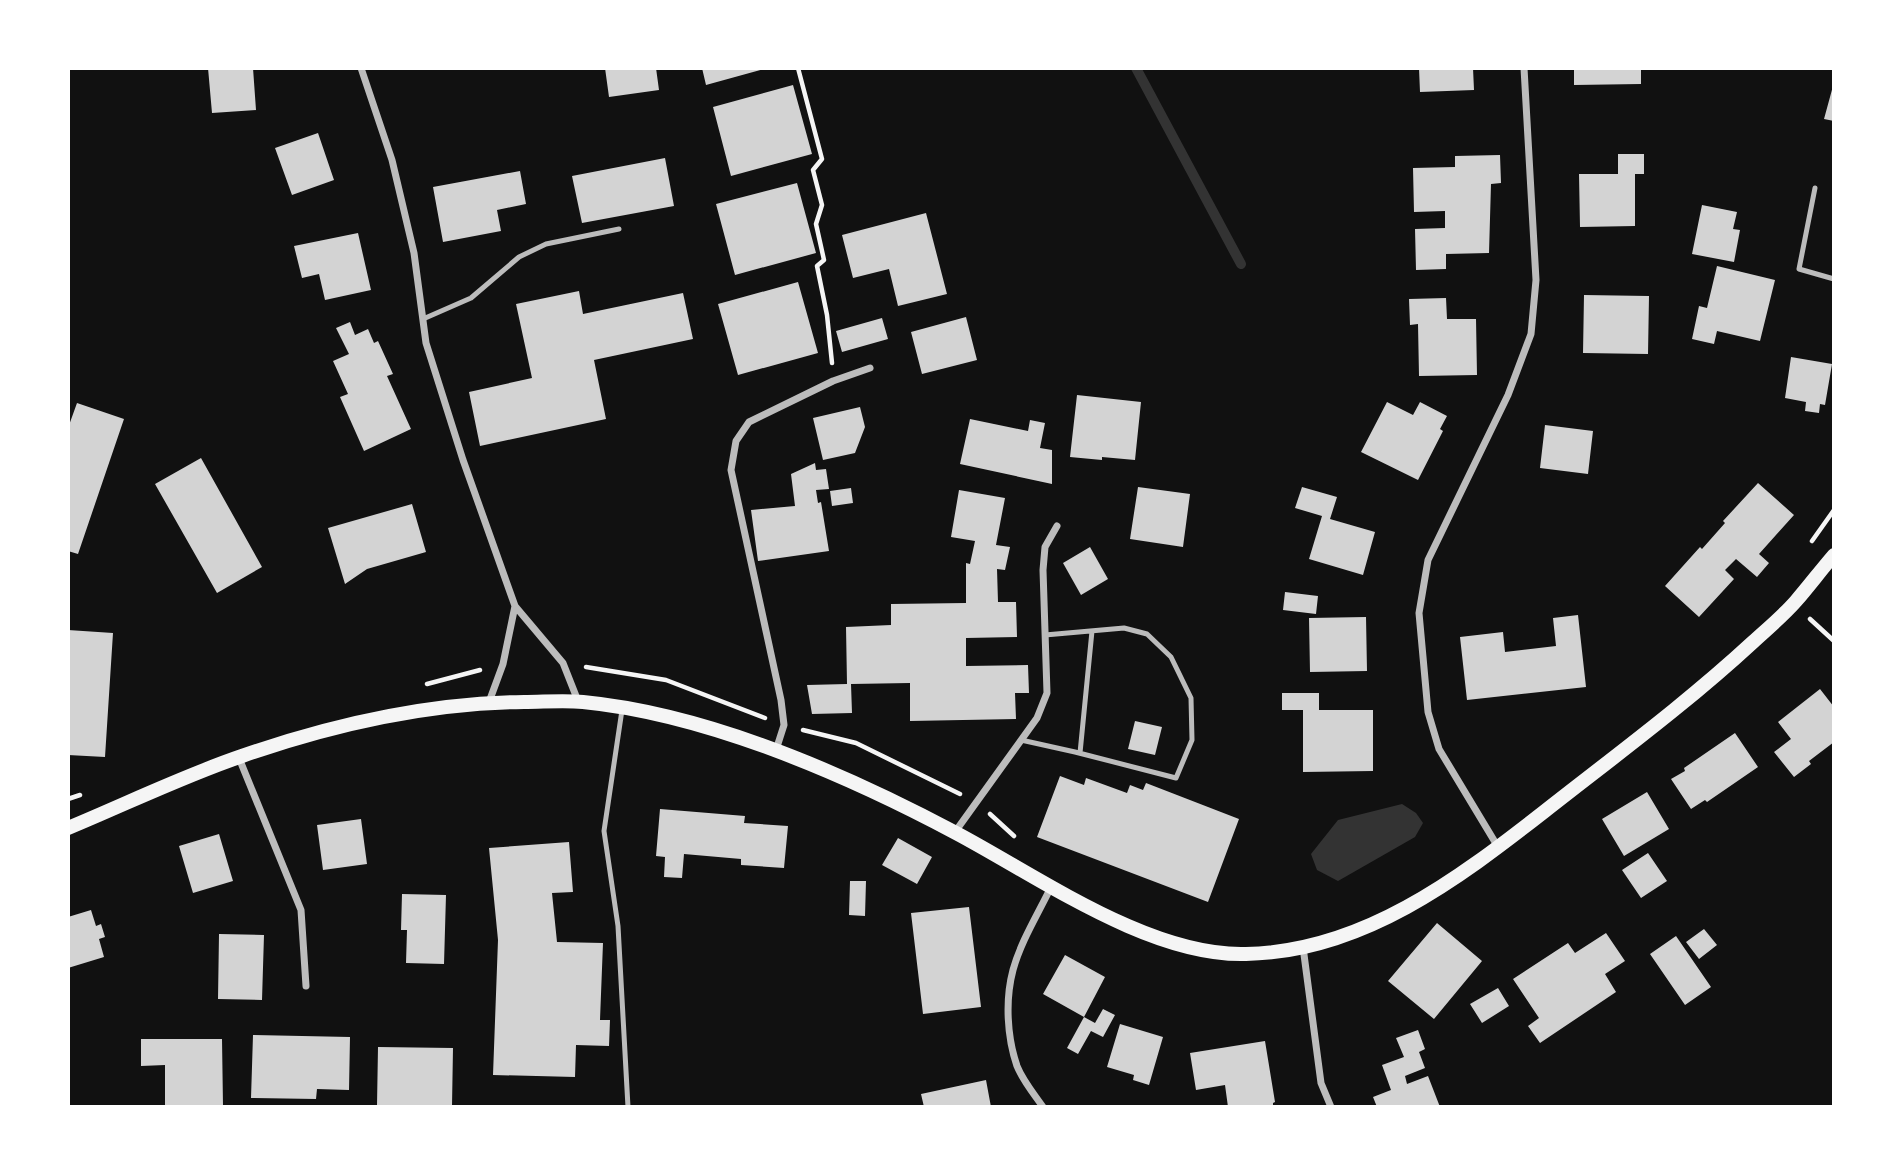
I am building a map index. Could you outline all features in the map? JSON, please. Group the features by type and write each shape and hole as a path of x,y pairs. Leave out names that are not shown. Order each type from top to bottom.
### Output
{"main road":[{"path":"68,828 238,757 314,733 385,715 489,702 578,701 623,707 699,726 776,751 873,791 1133,928 1189,948 1244,955 1303,947 1354,933 1418,902 1499,847 1717,675 1794,604 1834,555"}],"street":[{"path":"361,68 392,160 414,253 426,343 459,449 514,606 563,663 578,701"},
{"path":"1499,847 1439,749 1428,712 1419,613 1428,560 1507,395 1531,334 1536,280 1524,68"},
{"path":"776,751 784,725 781,700 731,470 736,441 748,422 834,381 870,368"},
{"path":"955,832 1037,718 1047,693 1043,570 1045,547 1057,526"},
{"path":"489,702 503,664 514,606"},
{"path":"238,757 302,911 306,986"},
{"path":"1043,1107 1017,1066 1009,1028 1008,998 1018,959 1051,886"},
{"path":"1303,947 1321,1083 1331,1107"}],"lane":[{"path":"1815,188 1799,269 1834,279"},
{"path":"423,319 471,298 519,257 545,244 619,229"},
{"path":"1021,740 1176,778 1192,740 1191,698 1171,657 1147,634 1124,628 1045,635"},
{"path":"1080,753 1091,631"},
{"path":"623,707 604,831 618,926 628,1107"}],"path":[{"path":"798,68 822,159 813,170 822,205 816,224 824,260 817,266 827,315 834,381"},
{"path":"1806,550 1834,510"},
{"path":"1794,604 1834,641"}],"shaded area":[{"path":"1402,804 1416,813 1423,823 1415,837 1338,881 1317,870 1311,854 1338,820"}],"building":[{"path":"208,68 253,68 256,110 212,113"},
{"path":"605,68 656,68 659,90 609,97"},
{"path":"702,68 763,68 764,69 706,85"},
{"path":"1419,68 1473,68 1474,90 1420,92"},
{"path":"1574,68 1641,68 1641,84 1574,85"},
{"path":"793,85 812,154 731,176 713,107"},
{"path":"1834,86 1834,121 1824,119"},
{"path":"318,133 334,180 292,195 275,148"},
{"path":"1618,154 1644,154 1644,174 1635,174 1635,226 1580,227 1579,174 1618,174"},
{"path":"1500,155 1501,183 1491,184 1489,253 1446,254 1446,269 1416,270 1415,229 1445,228 1445,211 1414,212 1413,168 1455,167 1455,156"},
{"path":"665,158 674,206 582,223 572,176"},
{"path":"520,171 526,204 497,210 501,231 443,242 433,187"},
{"path":"797,183 816,253 735,275 716,204"},
{"path":"1702,205 1737,212 1733,229 1740,230 1734,262 1692,254"},
{"path":"926,213 947,294 898,306 889,269 853,278 842,235"},
{"path":"358,233 371,290 325,300 319,274 302,278 294,246"},
{"path":"1717,266 1775,280 1760,341 1717,331 1714,344 1692,339 1699,306 1707,308"},
{"path":"798,282 818,353 738,375 718,304"},
{"path":"579,291 583,314 683,293 693,339 594,360 606,419 480,446 469,392 532,378 516,304"},
{"path":"1584,295 1649,296 1648,354 1583,353"},
{"path":"1446,298 1447,319 1476,319 1477,375 1419,376 1418,324 1410,325 1409,299"},
{"path":"966,317 977,360 922,374 911,332"},
{"path":"882,318 888,339 842,352 836,331"},
{"path":"350,322 355,335 368,329 374,343 378,341 393,374 387,376 411,429 364,451 340,397 348,394 333,361 349,354 336,328"},
{"path":"1791,357 1832,364 1825,405 1820,404 1819,413 1805,411 1806,402 1785,398"},
{"path":"1077,395 1141,402 1135,460 1070,457"},
{"path":"1387,402 1413,415 1420,402 1447,416 1440,429 1443,431 1418,480 1361,452"},
{"path":"77,403 124,419 78,554 68,551 68,428"},
{"path":"860,407 865,427 855,453 823,460 813,418"},
{"path":"970,419 1028,431 1030,420 1045,423 1040,448 1052,450 1052,484 960,464"},
{"path":"1545,425 1593,431 1588,474 1540,468"},
{"path":"201,458 262,567 217,593 155,484"},
{"path":"815,463 816,470 826,469 829,489 816,490 818,503 821,502 829,551 758,561 751,510 795,506 791,474"},
{"path":"1758,483 1794,515 1759,554 1769,563 1757,577 1736,559 1725,570 1734,579 1699,617 1665,586 1700,547 1702,549 1725,523 1723,521"},
{"path":"1138,487 1190,494 1183,547 1130,539"},
{"path":"1302,487 1337,497 1330,519 1375,532 1363,575 1309,559 1322,516 1295,508"},
{"path":"851,488 853,503 832,506 830,491"},
{"path":"959,490 1005,498 996,545 1010,547 1005,570 997,569 998,602 1016,602 1017,637 966,638 966,666 1028,665 1029,693 1015,693 1016,719 910,721 910,683 851,684 852,713 812,714 807,685 847,684 846,627 891,625 891,604 966,603 966,563 970,564 975,541 951,537"},
{"path":"412,504 426,552 367,569 345,584 328,528"},
{"path":"1090,547 1108,579 1081,595 1063,563"},
{"path":"1285,592 1318,596 1316,614 1283,610"},
{"path":"1578,615 1586,687 1467,700 1460,637 1503,632 1505,652 1556,646 1553,618"},
{"path":"1366,617 1367,671 1310,672 1309,618"},
{"path":"68,630 113,633 105,757 68,755"},
{"path":"1820,689 1834,707 1834,742 1809,761 1811,764 1794,777 1774,752 1791,739 1778,722"},
{"path":"1282,693 1319,693 1319,710 1373,710 1373,771 1303,772 1303,710 1282,710"},
{"path":"1135,721 1162,727 1155,755 1128,749"},
{"path":"1735,733 1758,767 1707,802 1705,800 1691,809 1671,779"},
{"path":"1060,776 1084,785 1086,778 1127,793 1130,785 1143,790 1146,783 1239,819 1208,902 1037,837"},
{"path":"1647,792 1669,829 1624,856 1602,819"},
{"path":"660,809 745,816 744,823 788,826 784,868 741,865 741,859 684,854 682,878 664,877 665,857 656,856"},
{"path":"361,819 367,864 323,870 317,825"},
{"path":"219,834 233,881 193,893 179,846"},
{"path":"898,838 932,857 917,884 882,865"},
{"path":"569,842 573,892 552,893 557,942 603,943 600,1020 610,1020 609,1046 576,1045 575,1077 493,1075 498,940 489,848"},
{"path":"1648,853 1667,881 1641,898 1622,870"},
{"path":"850,881 866,881 865,916 849,915"},
{"path":"402,894 446,895 444,964 406,963 407,930 401,930"},
{"path":"969,907 981,1007 923,1014 911,913"},
{"path":"91,910 96,926 101,924 105,937 99,939 104,957 68,968 68,917"},
{"path":"1437,923 1482,961 1434,1019 1388,981"},
{"path":"1704,929 1717,945 1699,959 1686,942"},
{"path":"1606,933 1625,961 1605,974 1616,992 1540,1043 1528,1026 1539,1018 1513,979 1568,943 1575,953"},
{"path":"219,934 264,935 262,1000 218,999"},
{"path":"1676,936 1711,987 1685,1005 1650,954"},
{"path":"1065,955 1105,977 1084,1017 1043,994"},
{"path":"1498,988 1509,1006 1482,1023 1470,1004"},
{"path":"1103,1009 1115,1015 1103,1037 1091,1031 1078,1054 1067,1048 1084,1017 1095,1023"},
{"path":"1120,1024 1163,1037 1149,1085 1133,1080 1134,1075 1107,1067"},
{"path":"1418,1030 1425,1049 1419,1052 1425,1068 1405,1076 1407,1084 1428,1076 1440,1107 1377,1107 1373,1097 1391,1090 1382,1065 1404,1057 1396,1038"},
{"path":"253,1035 350,1037 349,1090 317,1089 316,1099 251,1098"},
{"path":"141,1039 222,1039 223,1106 165,1106 165,1065 141,1066"},
{"path":"1265,1041 1275,1102 1273,1107 1228,1107 1225,1085 1196,1090 1190,1053"},
{"path":"378,1047 453,1048 452,1106 377,1105"},
{"path":"986,1080 991,1107 924,1107 921,1094"}],"waterway":[{"path":"1136,68 1241,264"}]}
